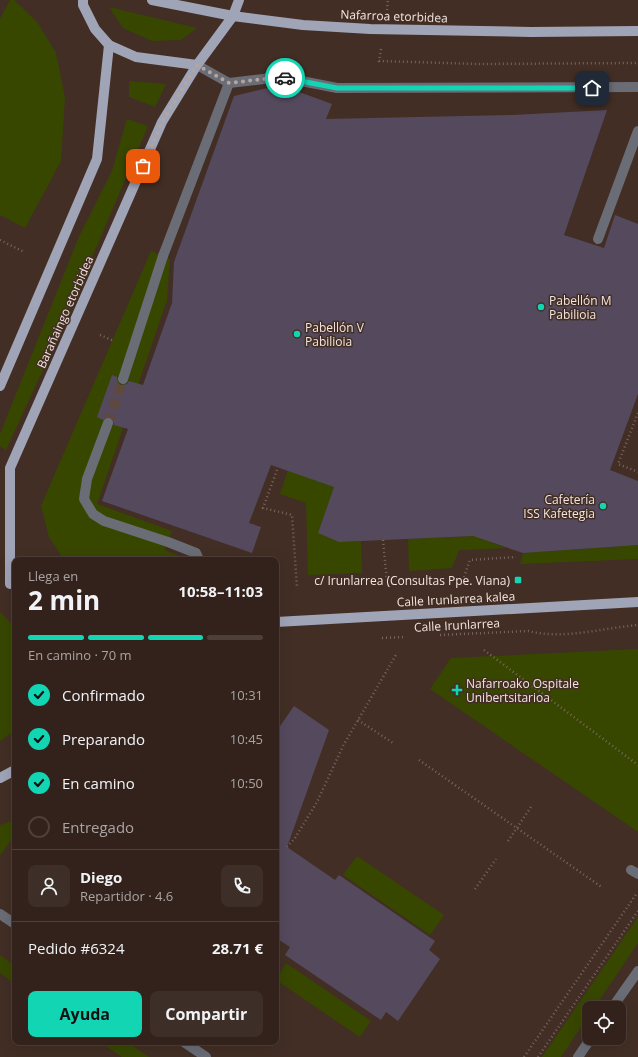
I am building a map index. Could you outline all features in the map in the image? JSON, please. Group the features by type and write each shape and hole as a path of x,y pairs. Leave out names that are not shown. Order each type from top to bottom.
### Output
{"main road":[{"path":"83,0 83,5 95,29 109,45 136,57 197,65"},
{"name":"Nafarroa etorbidea","path":"152,0 233,16 303,25 384,30 531,32 638,31"},
{"name":"Barañaingo etorbidea","path":"12,586 10,468 162,122 197,65 233,16 239,0"},
{"path":"0,386 97,160 109,45"},
{"path":"0,579 12,586"},
{"name":"Calle Irunlarrea kalea","path":"279,622 638,602"},
{"path":"0,778 12,772"}],"street":[{"path":"197,65 229,83 281,77 337,88 638,87"},
{"path":"123,379 163,256 229,83"},
{"path":"598,239 638,131"},
{"path":"108,423 87,479 84,499 92,514 104,521 168,542 196,554 198,557"},
{"path":"0,914 12,922"},
{"path":"617,1001 638,970"},
{"path":"188,1045 206,1057"},
{"path":"578,1057 586,1045"}],"path":[{"path":"379,61 478,64 638,63"},
{"path":"0,240 24,252"},
{"path":"638,412 618,464 638,472"},
{"path":"277,470 263,508 292,515 297,587"},
{"path":"383,540 387,582"},
{"path":"464,577 470,560 516,557"},
{"name":"Calle Irunlarrea","path":"438,635 528,632 542,635 603,631 615,627 638,625"},
{"name":"Calle Irunlarrea","path":"381,638 410,636"},
{"path":"484,650 638,765"},
{"path":"287,847 295,838 317,802 343,746 397,653"},
{"path":"358,720 393,743"},
{"path":"419,760 603,888"},
{"path":"508,841 531,807"},
{"path":"475,889 496,859"},
{"path":"524,1057 638,890"},
{"path":"538,1057 638,911"}],"green space":[{"path":"10,0 14,0 38,23 56,53 65,97 61,161 25,228 0,215 0,19"},
{"path":"109,7 197,28 181,40 152,41 123,28"},
{"path":"129,81 166,84 155,107 129,97"},
{"path":"127,119 148,126 59,335 6,450 0,446 0,434 78,239 112,171"},
{"path":"151,251 170,259 167,300 97,504 172,531 165,550 182,557 62,557 49,537 41,506"},
{"path":"288,470 334,487 318,533 339,542 361,541 362,573 308,575 306,503 280,494"},
{"path":"473,536 507,548 459,550 452,568 409,571 408,539"},
{"path":"638,545 638,559 520,564 523,553"},
{"path":"0,612 12,625 12,731 0,741"},
{"path":"638,649 638,832 430,689 451,658"},
{"path":"12,821 12,838 0,856 0,825"},
{"path":"357,856 444,915 430,935 343,875"},
{"path":"638,917 638,943 599,1001 582,1001 582,1026 561,1057 542,1057"},
{"path":"0,955 12,964 12,982 0,973"},
{"path":"286,963 371,1021 360,1037 279,982 279,975"},
{"path":"104,1045 131,1045 149,1057 122,1057"}],"building":[{"name":"Pabellón V Pabilioia","path":"280,85 332,104 326,119 513,115 607,110 564,235 604,248 615,215 638,224 638,394 610,470 638,481 638,545 523,553 473,536 339,542 318,533 334,487 271,465 249,523 261,527 252,553 102,501 128,429 114,425 111,417 107,417 103,420 97,417 112,375 117,377 118,383 121,385 127,384 129,381 143,385 172,303 174,262 234,96"},
{"path":"294,706 329,730 287,847 335,880 339,875 435,941 429,950 440,959 398,1021 386,1012 381,1020 285,955 290,947 279,940 279,728"}],"tunnel":[{"path":"108,423 123,379"}],"way so far":[{"path":"143,166 162,122 197,65 229,83 281,77 285,78"}],"place":[{"name":"Pabellón M Pabilioia","path":"541,307"},
{"name":"Pabellón V Pabilioia","path":"297,334"},
{"name":"Cafetería ISS Kafetegia","path":"603,506"},
{"name":"c/ Irunlarrea (Consultas Ppe. Viana)","path":"518,580"},
{"name":"Nafarroako Ospitale Unibertsitarioa","path":"457,690"}],"route":[{"path":"285,78 337,88 592,88"}]}
